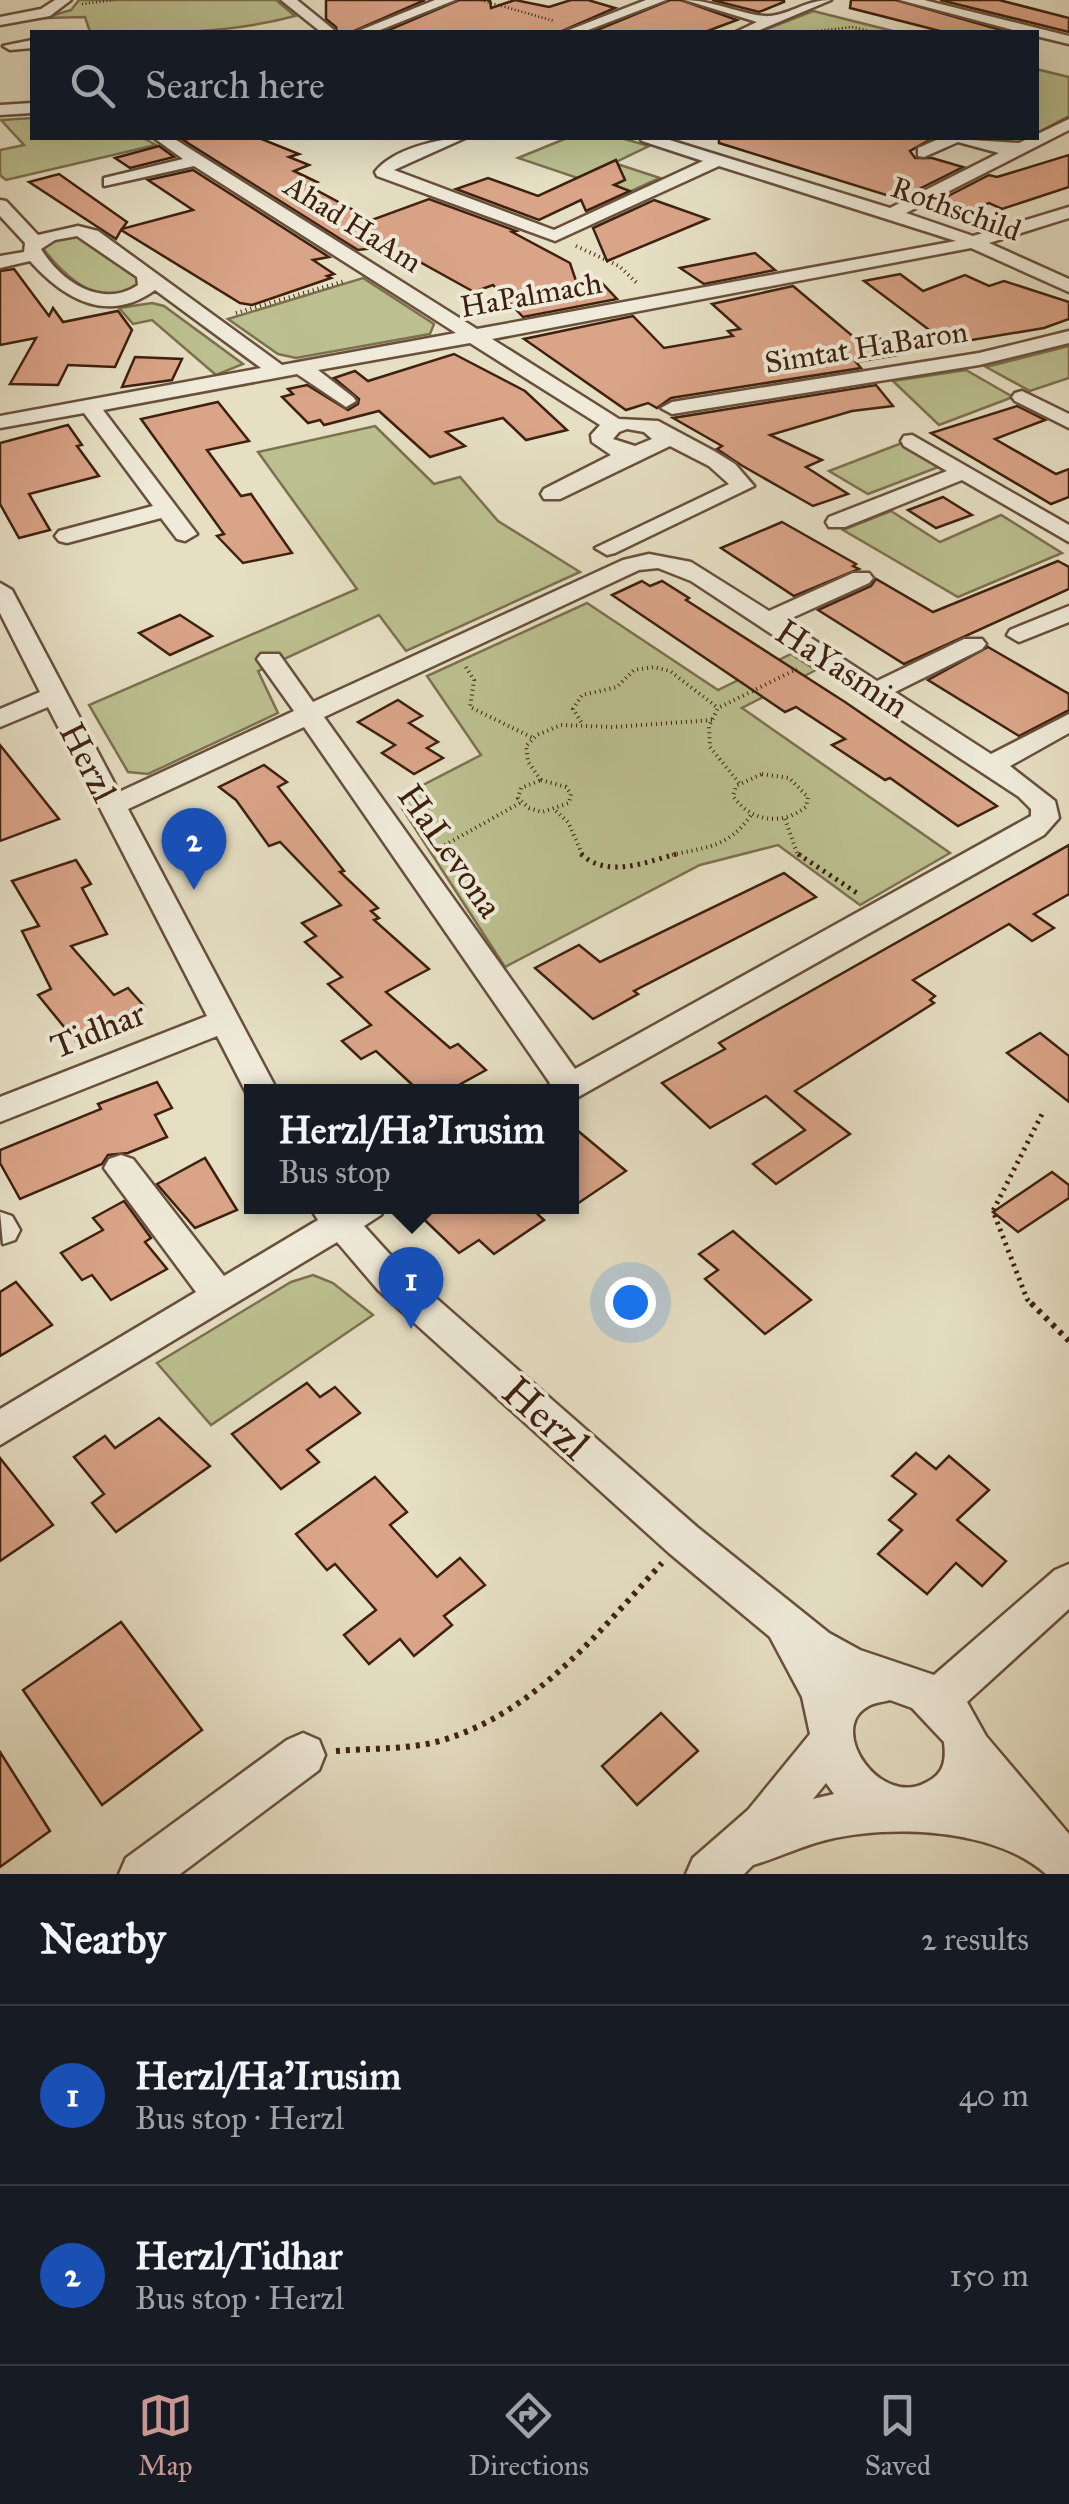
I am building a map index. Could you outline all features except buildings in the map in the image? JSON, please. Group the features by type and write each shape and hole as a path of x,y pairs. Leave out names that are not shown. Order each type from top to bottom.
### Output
{"street":[{"path":"3,0 3,20 36,15 54,9 64,0"},
{"path":"288,0 323,30"},
{"path":"353,30 448,0"},
{"path":"579,30 659,0"},
{"path":"692,0 771,21"},
{"path":"748,30 824,0"},
{"path":"907,0 1028,30"},
{"path":"35,30 36,15"},
{"path":"1039,33 1069,40"},
{"path":"10,46 30,44"},
{"path":"0,110 25,104"},
{"path":"1039,139 1069,124"},
{"name":"Ahad HaAm","path":"165,140 614,426"},
{"path":"452,140 388,166 383,172 555,236 720,159"},
{"name":"Rothschild","path":"655,140 978,242 1069,286"},
{"path":"924,152 950,140"},
{"path":"970,140 1000,148 1021,148"},
{"path":"892,214 1037,140"},
{"path":"403,145 422,152"},
{"path":"110,182 198,160"},
{"path":"0,205 77,296 98,302 154,295 180,300"},
{"name":"HaPalmach","path":"0,422 978,242 1069,212"},
{"path":"20,226 92,235 278,371"},
{"path":"0,262 65,232"},
{"path":"127,298 148,287 146,275"},
{"name":"Simtat HaBaron","path":"672,408 979,359 1069,338"},
{"path":"301,367 346,401"},
{"path":"1022,397 1069,422"},
{"path":"90,406 186,534"},
{"path":"607,548 743,486 709,458 641,424 614,426 603,432 603,442 633,452"},
{"path":"552,494 633,452 655,448 663,436"},
{"path":"912,441 1066,530"},
{"path":"838,522 964,472"},
{"path":"67,536 167,509"},
{"name":"HaYasmin","path":"110,806 631,564 650,560 670,562 692,571 990,766 1039,800 1047,811 1043,822 573,1084"},
{"path":"768,620 861,578"},
{"name":"Herzl","path":"0,590 258,1084"},
{"path":"1019,635 1069,613"},
{"path":"876,691 973,644"},
{"name":"HaLevona","path":"270,659 561,1084"},
{"path":"0,720 55,695"},
{"path":"990,766 1069,722"},
{"name":"Tidhar","path":"0,1110 226,1021"},
{"path":"121,1168 220,1298"},
{"path":"0,1429 220,1298 344,1214"},
{"name":"Herzl","path":"346,1214 399,1288 683,1540 777,1618 836,1660 890,1680"},
{"path":"939,1699 1069,1583"},
{"name":"Herzl","path":"777,1618 812,1670 825,1703 831,1737"},
{"path":"723,1862 827,1817 912,1808 945,1798 958,1783 966,1764 960,1725 939,1699 910,1683 890,1680 871,1682 846,1697 835,1714 831,1737 836,1762 848,1781 865,1797 912,1808 991,1822 1057,1853"},
{"path":"723,1862 779,1809 831,1737"},
{"path":"966,1745 1057,1853"},
{"path":"142,1874 303,1754"}],"path":[{"path":"480,0 573,30"},
{"path":"825,30 852,27 865,30"},
{"path":"555,236 619,266 658,302"},
{"path":"209,321 373,272"},
{"path":"448,650 474,680 470,707 487,720 523,727 533,738"},
{"path":"739,782 710,747 712,720 718,708 822,656"},
{"path":"582,722 573,709 582,695 617,687 634,670 643,667 670,671 718,708"},
{"path":"541,780 528,762 526,746 549,728 582,722 624,728 670,718 712,720"},
{"path":"768,774 799,783 807,793 807,804 785,819 751,815 736,803 733,792 739,782 768,774"},
{"path":"541,780 557,782 570,791 568,804 556,811 536,812 520,803 521,788 541,780"},
{"path":"413,863 520,803"},
{"path":"556,811 568,822 571,841 590,862 618,870 724,842 738,834 751,815"},
{"path":"785,819 797,853 884,912"},
{"path":"1043,1112 992,1212 1027,1299 1069,1342"},
{"path":"303,1754 440,1741 494,1720 558,1674 683,1540"}],"green space":[{"path":"79,0 276,0 295,16 218,30 89,30 85,17 44,18 71,10"},
{"path":"813,11 889,30 764,30"},
{"path":"1039,70 1069,77 1069,116 1039,132"},
{"path":"30,118 30,140 147,140 156,145 6,180 0,175 0,150 24,145 1,120"},
{"path":"562,140 628,140 649,146 614,163 660,178 625,194 518,158"},
{"path":"71,235 86,238 140,282 128,293 115,296 87,289 62,270 43,248 54,239"},
{"path":"363,278 434,324 430,334 296,358 278,354 228,319"},
{"path":"152,303 164,306 243,364 216,375 152,320 133,324 119,308"},
{"path":"1069,346 1069,378 1030,391 986,367"},
{"path":"966,370 1013,397 939,425 893,381"},
{"path":"375,426 434,484 460,477 498,521 580,572 406,651 379,615 258,671 278,713 148,774 128,772 89,705 357,589 258,452"},
{"path":"902,443 941,466 868,494 829,471"},
{"path":"891,511 940,542 1001,515 1062,553 958,597 843,530"},
{"path":"587,603 718,690 791,654 816,670 742,708 950,853 860,905 778,845 700,865 505,967 396,799 481,755 427,676"},
{"path":"313,1275 333,1283 373,1315 211,1425 157,1363 291,1282"}],"place":[{"name":"Herzl/Tidhar","path":"194,890"},
{"name":"Herzl/Ha'Irusim","path":"411,1329"}]}
